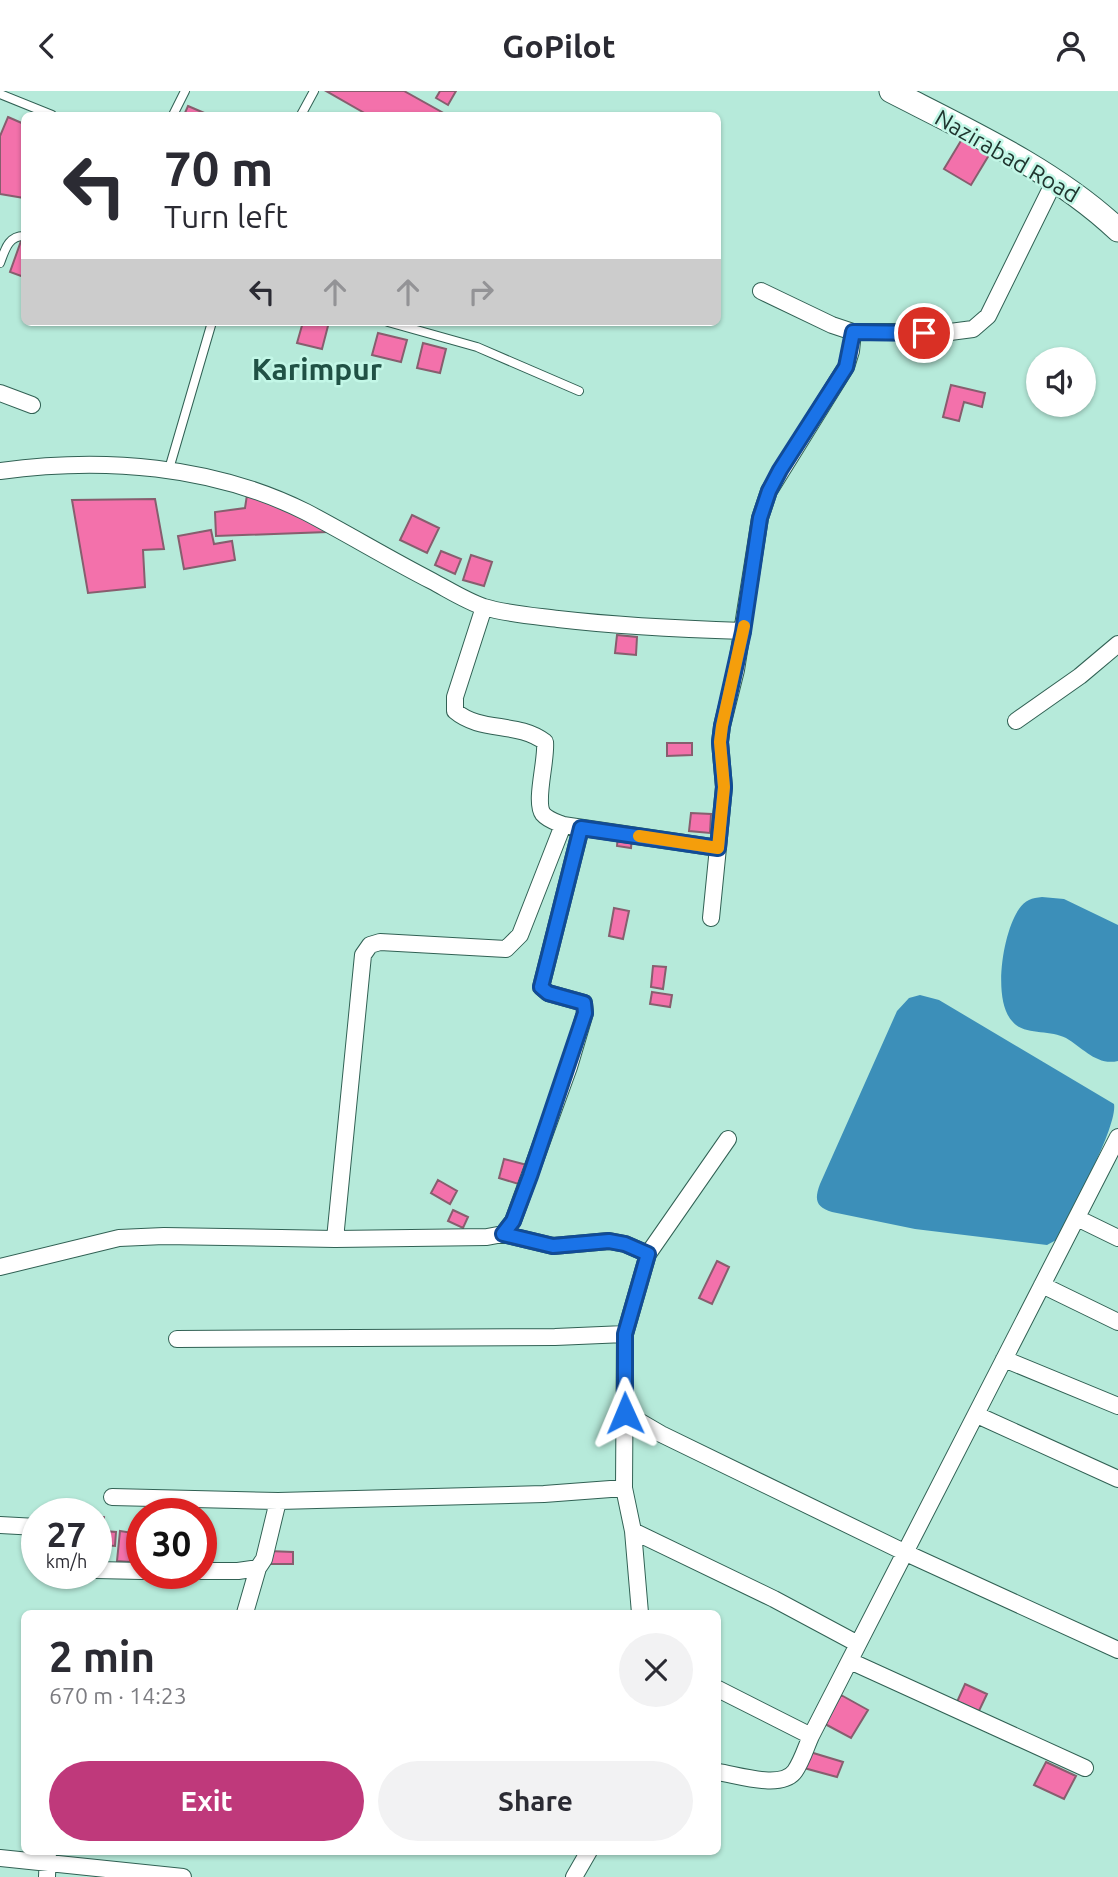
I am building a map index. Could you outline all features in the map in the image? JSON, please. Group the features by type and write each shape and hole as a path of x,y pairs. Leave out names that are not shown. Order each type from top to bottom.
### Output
{"main road":[{"name":"Nazirabad Road","path":"891,91 1055,180 1098,211 1118,230"}],"street":[{"path":"761,291 832,325 853,332 950,332 973,329 988,316 1055,180"},
{"path":"711,918 724,787 720,742 743,632 760,518 769,491 797,442 837,383 851,351 853,332"},
{"path":"0,393 32,405"},
{"path":"0,471 42,465 169,469 234,484 306,512 394,562 484,607 599,624 743,632"},
{"path":"484,607 455,697 456,711 465,719 479,724 524,730 545,742 539,804 543,814 563,825 718,848"},
{"path":"1016,721 1080,676 1118,644"},
{"path":"335,1239 363,955 370,945 380,942 506,949 520,935 563,825"},
{"path":"503,1234 513,1221 530,1176 585,1013 584,1003 548,993 541,987 581,828"},
{"path":"721,1773 783,1781 795,1772 1118,1137"},
{"path":"640,1610 633,1531 624,1488 625,1334 648,1254 728,1139"},
{"path":"1077,1218 1118,1238"},
{"path":"0,1267 119,1238 164,1236 335,1239 487,1237 503,1234 553,1246 609,1241 625,1244 648,1254"},
{"path":"1042,1285 1118,1322"},
{"path":"177,1339 555,1338 625,1334"},
{"path":"1004,1359 1118,1406"},
{"path":"625,1413 661,1434 906,1553 1118,1650"},
{"path":"977,1415 1118,1479"},
{"path":"113,1497 278,1501 544,1494 624,1488"},
{"path":"246,1610 258,1568 264,1559 278,1501"},
{"path":"0,1525 21,1526"},
{"path":"633,1531 774,1599 858,1644"},
{"path":"217,1571 258,1568"},
{"path":"850,1661 1085,1767"},
{"path":"721,1691 811,1736"},
{"path":"574,1877 588,1855"},
{"path":"0,1858 183,1877"}],"lane":[{"path":"174,112 185,91"},
{"path":"303,112 314,91"},
{"path":"0,94 45,112"},
{"path":"0,262 9,241 21,236"},
{"path":"169,469 211,326"},
{"path":"402,326 477,347 579,391"}],"water":[{"path":"1042,897 1064,899 1118,925 1118,1061 1097,1059 1060,1035 1023,1029 1012,1021 1006,1011 1001,982 1008,933 1021,906 1029,900"},
{"path":"920,995 939,1000 1114,1104 1109,1131 1092,1170 1058,1239 1047,1245 915,1229 832,1212 818,1202 820,1184 897,1011 909,998"}],"building":[{"path":"326,91 404,91 442,112 363,112"},
{"path":"440,91 456,91 448,105 436,98"},
{"path":"188,106 202,112 185,112"},
{"path":"8,117 21,123 21,198 0,194 0,136"},
{"path":"965,134 992,150 971,185 944,169"},
{"path":"21,241 21,276 10,272"},
{"path":"302,326 328,326 322,349 297,343"},
{"path":"378,333 407,340 401,362 372,355"},
{"path":"423,343 446,349 440,373 417,368"},
{"path":"951,385 985,393 982,407 964,402 959,421 943,417"},
{"path":"247,495 326,526 327,532 216,536 215,512 245,508"},
{"path":"155,499 164,549 143,550 145,587 88,593 72,500"},
{"path":"412,515 439,528 427,553 400,540"},
{"path":"211,530 214,544 232,541 235,560 184,569 178,536"},
{"path":"441,551 461,559 455,574 435,565"},
{"path":"471,555 492,562 484,586 463,580"},
{"path":"617,635 637,637 636,655 615,653"},
{"path":"667,743 692,743 692,755 667,756"},
{"path":"691,813 711,814 710,833 689,831"},
{"path":"618,835 632,836 631,848 617,846"},
{"path":"614,908 629,911 623,939 609,936"},
{"path":"653,966 666,967 663,989 651,987"},
{"path":"652,992 672,995 670,1007 650,1004"},
{"path":"504,1159 527,1165 522,1185 499,1178"},
{"path":"438,1180 457,1191 450,1204 431,1193"},
{"path":"453,1210 468,1217 463,1228 448,1221"},
{"path":"717,1261 729,1267 712,1304 699,1298"},
{"path":"120,1531 126,1532 126,1562 117,1561"},
{"path":"112,1532 116,1532 115,1546 112,1546"},
{"path":"269,1551 293,1552 293,1564 269,1564"},
{"path":"965,1684 987,1694 977,1715 957,1702"},
{"path":"841,1695 868,1710 851,1738 825,1724"},
{"path":"810,1752 843,1762 837,1777 804,1768"},
{"path":"1046,1762 1076,1776 1064,1799 1034,1785"}],"slow traffic":[{"path":"639,836 718,848 724,787 720,742 744,626"}],"district":[{"name":"Karimpur","path":"317,370"}],"route":[{"path":"625,1413 625,1334 648,1254 625,1244 609,1241 553,1246 503,1234 513,1221 530,1176 569,1067 585,1013 584,1003 579,1000 548,993 541,987 581,828 718,848 724,787 720,742 722,726 743,632 760,518 769,491 846,367 853,332 924,333"}]}
